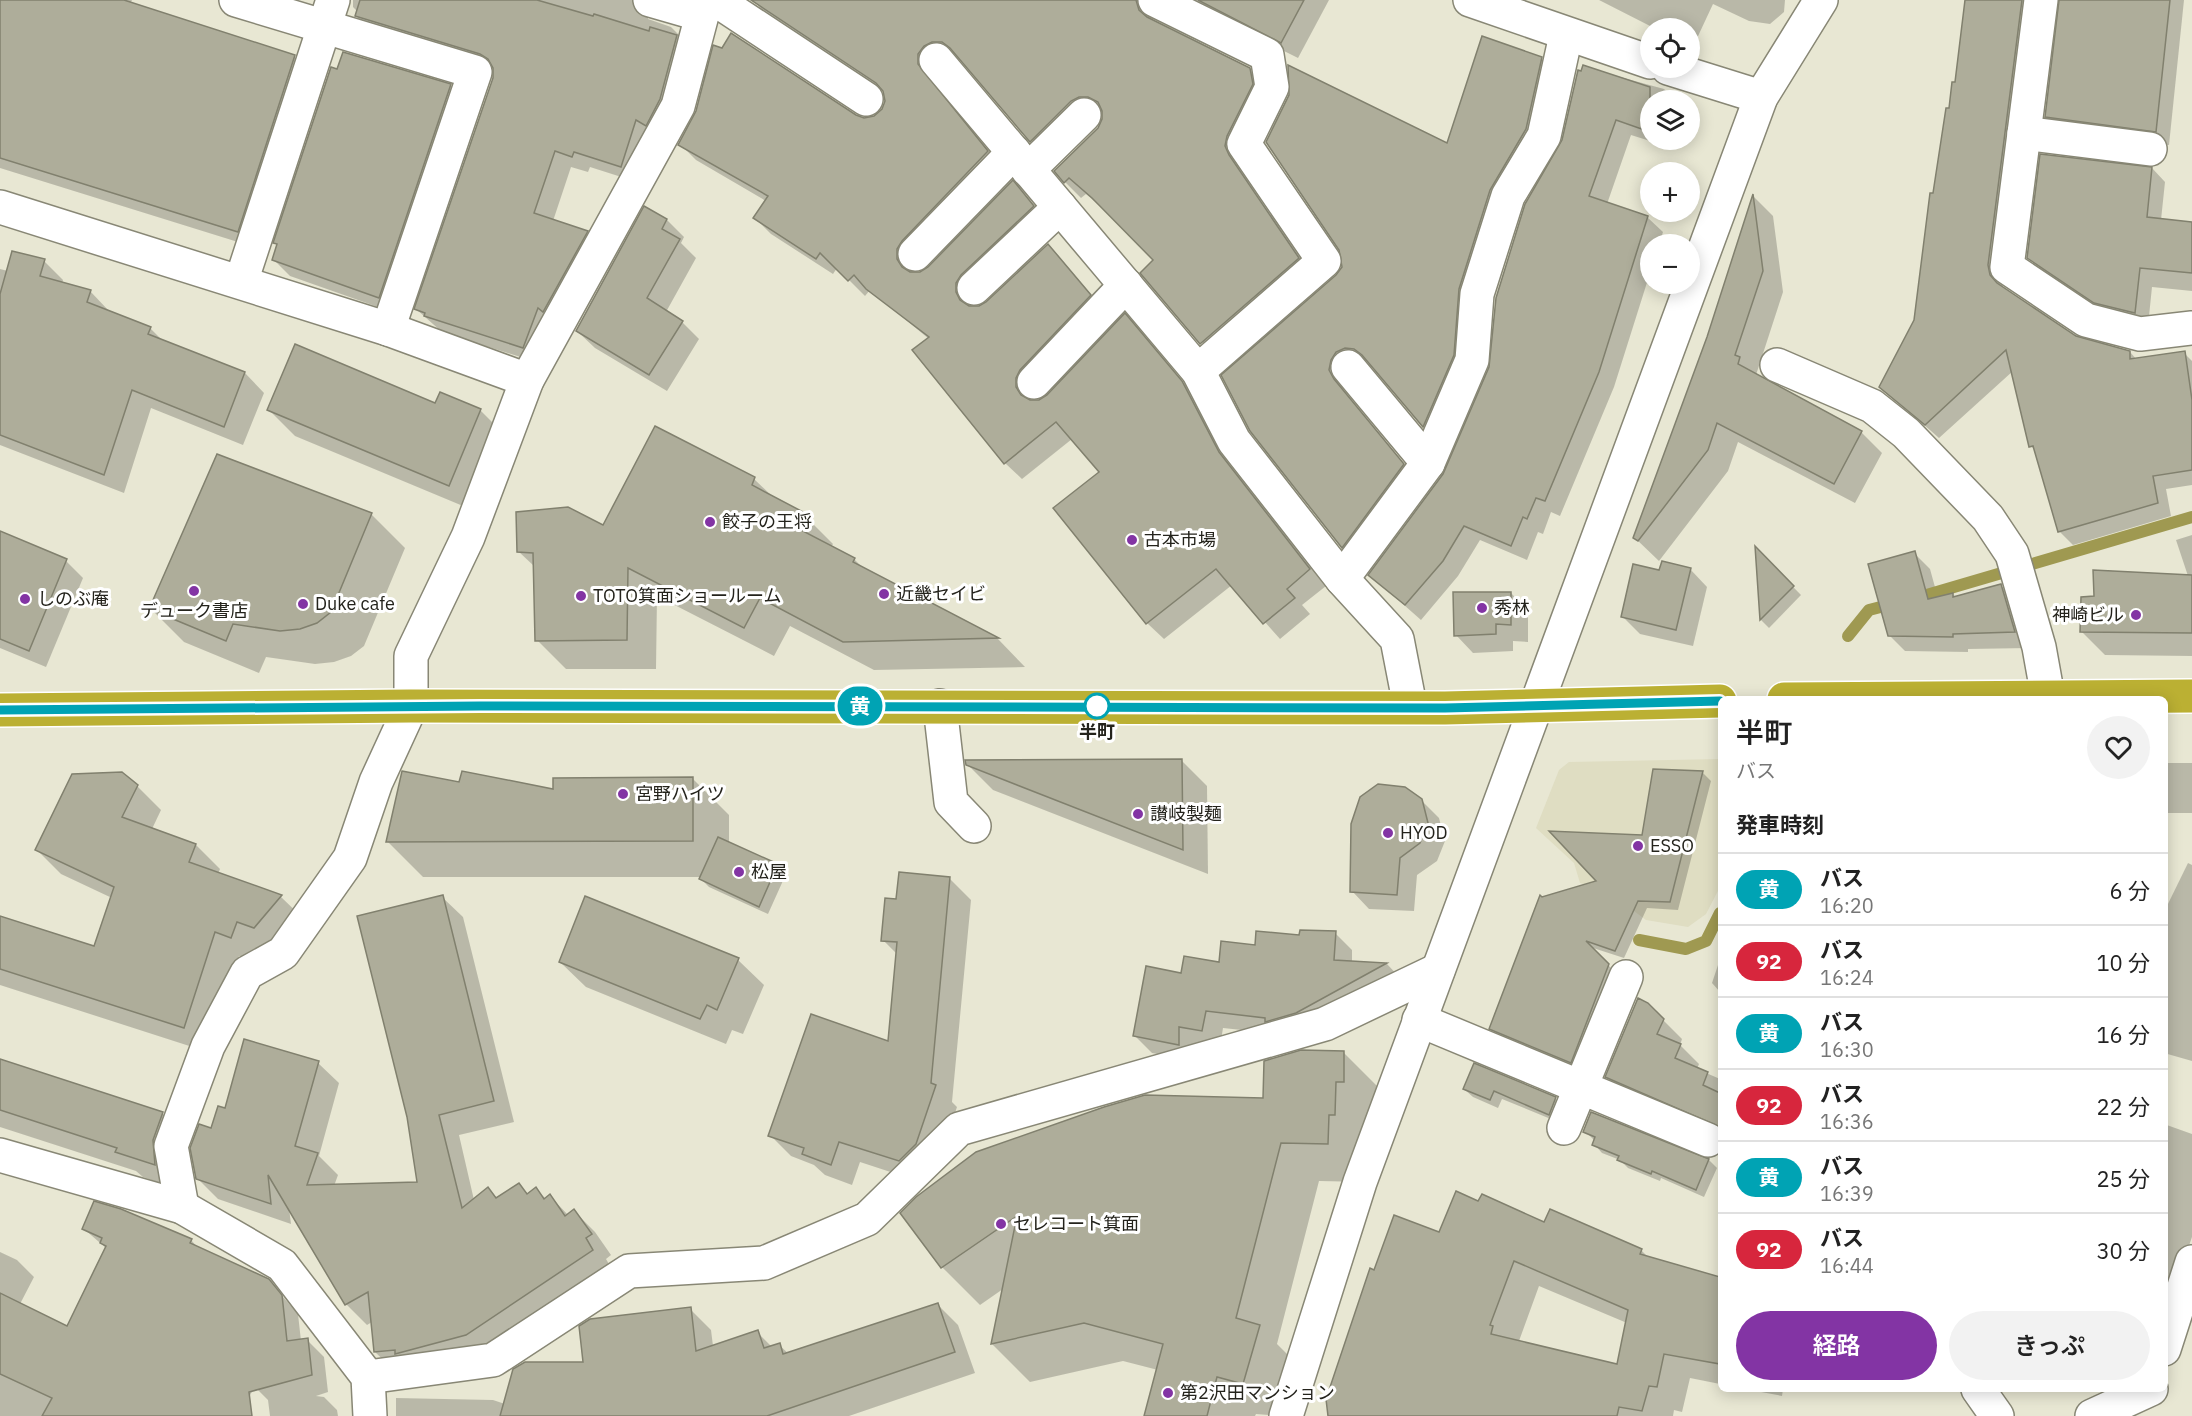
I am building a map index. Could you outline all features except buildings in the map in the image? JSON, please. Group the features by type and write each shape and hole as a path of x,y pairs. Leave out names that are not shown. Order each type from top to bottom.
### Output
{"highway":[{"path":"2168,696 2192,696"},
{"path":"0,710 411,706 1410,706 1718,701"}],"street":[{"path":"236,0 329,13 475,72 388,329"},
{"path":"650,0 708,5 866,99"},
{"path":"1155,0 1267,55 1272,87 1244,144 1324,261 1198,371"},
{"path":"1470,0 1640,59"},
{"path":"1286,1416 1360,1182 1534,705 1567,627 1761,97 1821,0"},
{"path":"2041,0 2007,267 2086,320 2140,334 2192,328"},
{"path":"182,1207 171,1146 208,1046 247,973 283,953 350,858 376,782 411,706 411,656 468,537 527,380 678,106 708,5"},
{"path":"241,282 329,13"},
{"path":"1342,579 1428,463 1472,360 1477,294 1508,196 1544,136 1566,35"},
{"path":"936,60 1198,371 1234,441 1342,579 1397,639 1410,706"},
{"path":"1700,78 1761,97"},
{"path":"915,254 1021,161 1084,115"},
{"path":"2024,133 2150,149"},
{"path":"0,207 388,329 527,380"},
{"path":"974,288 1060,207"},
{"path":"1034,382 1126,285"},
{"path":"1777,365 1872,406 1906,433 1988,518 2015,566 2051,696"},
{"path":"1348,367 1428,463"},
{"path":"940,706 951,802 974,826"},
{"path":"368,1377 493,1360 629,1271 764,1263 867,1219 959,1129 1325,1024 1438,970"},
{"path":"1564,1128 1626,977"},
{"path":"1419,1020 1708,1140"},
{"path":"0,1155 182,1207 282,1265 368,1377 370,1416"},
{"path":"2168,1337 2192,1262"},
{"path":"1980,1392 1996,1416"},
{"path":"2092,1416 2144,1392"}],"shaded area":[{"name":"ESSO","path":"1718,759 1718,891 1706,914 1688,927 1646,920 1607,891 1580,883 1574,863 1536,828 1559,770 1569,762"}],"waterway":[{"path":"1913,599 2192,517"},
{"path":"1848,636 1869,610 1896,603"},
{"path":"1639,940 1686,949 1706,941 1718,917"}],"bus line":[{"name":"黄","path":"0,710 480,706 1410,706 1445,708 1718,701"}],"place":[{"name":"餃子の王将","path":"710,522"},
{"name":"古本市場","path":"1132,540"},
{"name":"デューク書店","path":"194,591"},
{"name":"近畿セイビ","path":"884,594"},
{"name":"TOTO箕面ショールーム","path":"581,596"},
{"name":"しのぶ庵","path":"25,599"},
{"name":"Duke cafe","path":"303,604"},
{"name":"秀林","path":"1482,608"},
{"name":"神崎ビル","path":"2136,615"},
{"name":"半町","path":"1097,706"},
{"name":"宮野ハイツ","path":"623,794"},
{"name":"讃岐製麺","path":"1138,814"},
{"name":"HYOD","path":"1388,833"},
{"name":"ESSO","path":"1638,846"},
{"name":"松屋","path":"739,872"},
{"name":"セレコート箕面","path":"1001,1224"},
{"name":"第2沢田マンション","path":"1168,1393"}]}
